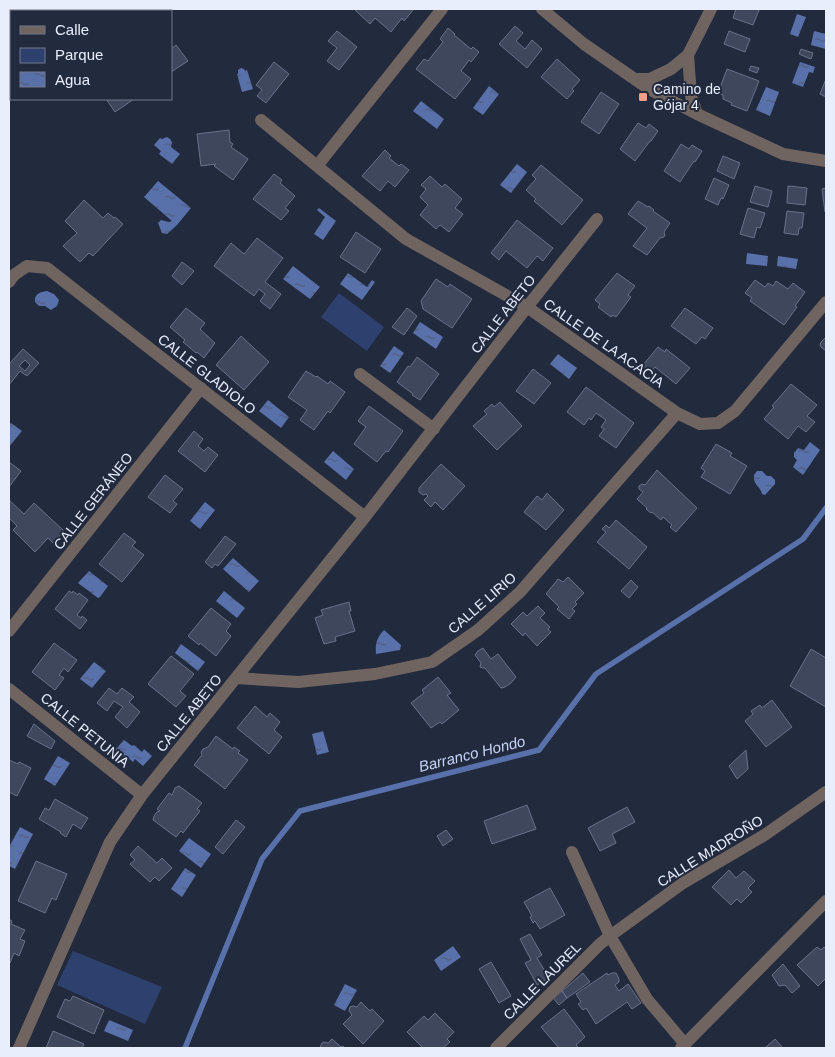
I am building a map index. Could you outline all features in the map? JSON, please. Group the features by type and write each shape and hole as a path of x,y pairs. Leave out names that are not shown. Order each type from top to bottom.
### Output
{"street":[{"path":"317,166 442,9"},
{"path":"542,9 584,44 649,89 697,114 783,154 826,161"},
{"path":"635,79 650,79 671,69 688,55 711,9"},
{"path":"688,55 691,96 697,114"},
{"name":"CALLE DE LA ACACIA","path":"261,120 406,239 527,307 677,413 700,424 718,423 735,411 826,302"},
{"name":"CALLE ABETO","path":"19,1048 110,842 142,795 365,517 597,219"},
{"name":"CALLE GLADIOLO","path":"9,282 14,275 27,266 47,268 365,517"},
{"path":"360,374 434,428"},
{"name":"CALLE GERÁNEO","path":"9,631 201,388"},
{"name":"CALLE LIRIO","path":"236,678 298,682 375,674 432,662 478,630 520,592 677,413"},
{"name":"CALLE PETUNIA","path":"9,689 142,795"},
{"name":"CALLE MADROÑO","path":"610,936 683,883 763,836 826,792"},
{"path":"572,852 610,936 647,999 682,1046 826,902"},
{"name":"CALLE LAUREL","path":"496,1048 610,936"}],"green space":[{"path":"339,293 384,327 367,351 321,317"},
{"path":"73,951 162,987 145,1024 57,985"}],"water":[{"path":"797,14 806,17 798,37 790,34"},
{"path":"814,31 826,34 826,49 811,45"},
{"path":"800,62 815,67 813,73 809,72 803,87 792,83"},
{"path":"241,68 245,71 247,70 253,89 242,92 237,74"},
{"path":"489,86 499,94 483,115 473,108"},
{"path":"766,87 779,92 770,116 756,110"},
{"path":"421,101 444,119 437,129 413,111"},
{"path":"167,137 172,142 171,147 180,154 172,164 159,154 161,151 154,145 160,138"},
{"path":"517,164 527,172 511,193 500,185"},
{"path":"158,181 191,208 167,234 162,233 158,223 161,220 172,221 144,197"},
{"path":"319,208 336,221 323,240 314,234 325,217 317,210"},
{"path":"747,253 768,256 767,266 746,264"},
{"path":"778,256 798,259 796,269 777,266"},
{"path":"293,266 320,287 310,299 283,279"},
{"path":"348,273 367,287 372,280 375,282 362,300 340,284"},
{"path":"47,291 54,294 59,300 57,306 51,310 45,306 39,306 35,302 35,297 38,294"},
{"path":"420,322 443,337 436,349 413,333"},
{"path":"394,346 404,353 390,373 380,366"},
{"path":"558,354 577,368 569,379 550,364"},
{"path":"268,400 289,417 281,428 259,411"},
{"path":"11,423 22,431 9,447 9,426"},
{"path":"810,442 820,450 803,475 793,467 797,460 794,457 794,453 798,448 804,450"},
{"path":"333,451 354,469 346,480 324,462"},
{"path":"757,471 762,471 775,480 775,484 765,495 762,494 755,481 754,475"},
{"path":"205,502 215,510 200,529 190,521"},
{"path":"233,558 259,581 249,592 223,569"},
{"path":"89,571 108,586 98,598 78,583"},
{"path":"224,591 245,608 237,618 216,601"},
{"path":"384,630 401,645 400,650 376,654 377,641"},
{"path":"181,644 205,662 198,671 175,653"},
{"path":"94,662 106,671 92,688 80,679"},
{"path":"323,731 329,752 317,755 312,734"},
{"path":"124,740 142,752 144,749 152,756 143,766 135,759 133,762 125,755 123,757 115,750"},
{"path":"58,756 70,763 55,786 44,779"},
{"path":"20,827 33,834 15,869 9,866 9,847"},
{"path":"189,838 211,854 201,868 179,851"},
{"path":"185,868 196,875 182,897 171,889"},
{"path":"453,946 461,957 441,971 434,960"},
{"path":"345,984 357,990 345,1011 334,1005"},
{"path":"109,1020 133,1030 128,1041 104,1031"}],"building":[{"path":"78,9 78,10 54,10"},
{"path":"354,9 414,9 404,21 402,18 391,32 375,18 370,24"},
{"path":"736,9 759,10 753,25 733,18"},
{"path":"515,26 523,33 516,41 525,49 532,40 542,49 527,68 499,44"},
{"path":"448,28 471,49 473,47 479,52 471,62 469,60 461,71 471,79 455,99 416,69 424,59 428,61 443,42 440,39"},
{"path":"337,31 357,47 339,70 327,61 337,48 328,41"},
{"path":"729,31 750,39 745,52 724,44"},
{"path":"176,45 188,61 172,71 172,48"},
{"path":"801,49 813,53 811,59 799,54"},
{"path":"557,59 580,80 572,89 574,91 567,99 541,77"},
{"path":"10,62 10,81 9,79"},
{"path":"274,62 289,74 266,103 257,96 262,90 256,85"},
{"path":"751,66 759,68 757,73 749,70"},
{"path":"727,69 759,81 747,111 731,105 732,103 723,99 723,95 718,93"},
{"path":"826,79 826,97 820,94"},
{"path":"601,92 619,104 599,134 581,122"},
{"path":"107,100 133,100 115,112"},
{"path":"638,123 646,128 649,124 658,131 635,161 620,149"},
{"path":"229,130 230,142 233,144 231,147 248,159 233,180 214,166 216,164 201,166 197,134"},
{"path":"681,144 689,149 692,145 702,151 680,182 664,171"},
{"path":"385,150 391,156 389,158 399,166 401,164 409,170 395,187 388,181 380,191 362,176"},
{"path":"723,156 740,163 734,179 717,171"},
{"path":"541,165 583,200 562,225 534,201 536,199 526,190 536,179 532,175"},
{"path":"274,174 282,180 280,183 295,196 285,208 289,211 281,220 253,199"},
{"path":"430,176 442,187 445,184 462,199 455,208 463,214 449,232 440,225 436,229 420,215 428,205 420,197 426,189 421,185"},
{"path":"714,178 729,185 718,205 705,199"},
{"path":"755,186 772,191 768,207 750,202"},
{"path":"788,186 807,188 805,205 787,203"},
{"path":"826,188 826,211 825,212 822,189"},
{"path":"84,200 103,218 108,213 123,224 93,256 89,253 80,262 63,246 77,233 65,221"},
{"path":"638,201 649,206 670,223 664,232 664,237 660,238 647,255 633,246 647,228 628,214"},
{"path":"748,208 765,213 760,228 757,227 754,238 740,234"},
{"path":"787,211 804,213 802,228 799,228 798,235 784,233"},
{"path":"517,220 553,248 543,261 537,256 527,268 506,251 499,260 491,253"},
{"path":"356,232 381,249 365,273 340,257"},
{"path":"257,238 283,258 265,282 281,294 270,309 260,301 265,294 259,289 254,296 214,266 231,243 244,254"},
{"path":"182,262 194,271 182,285 172,276"},
{"path":"617,273 635,286 628,295 631,297 616,317 613,315 611,317 598,307 600,304 595,300"},
{"path":"436,279 448,287 450,284 472,299 452,328 423,309 421,301"},
{"path":"755,280 765,287 768,283 773,286 776,281 788,289 793,283 805,292 784,325 750,301 752,298 745,293"},
{"path":"186,308 205,323 200,329 215,343 204,358 183,342 185,340 170,327"},
{"path":"407,308 417,316 404,335 392,327"},
{"path":"685,308 713,328 705,339 702,337 696,344 671,326"},
{"path":"241,336 269,362 244,390 216,365"},
{"path":"826,338 826,351 820,345"},
{"path":"658,347 665,352 666,349 690,368 676,384 655,367 651,372 643,365"},
{"path":"23,349 39,363 27,376 20,371 9,385 10,363","holes":["25,360 30,365 25,371 19,366"]},
{"path":"417,357 439,374 420,400 397,382"},
{"path":"533,369 551,383 534,404 516,391"},
{"path":"306,371 328,384 330,381 345,392 330,413 328,411 314,430 300,420 307,410 288,397"},
{"path":"791,384 817,405 807,416 815,422 806,432 798,426 788,439 764,419 774,407 772,406"},
{"path":"586,387 634,423 616,448 599,436 604,429 601,427 606,420 596,413 584,425 567,412"},
{"path":"500,402 522,426 497,450 473,426 487,414 484,411 492,404 494,407"},
{"path":"369,406 403,431 388,452 386,451 377,462 354,444 366,427 358,421"},
{"path":"194,431 203,439 198,446 204,451 208,447 218,455 205,472 178,451"},
{"path":"716,444 732,453 730,456 747,466 730,494 701,477 705,471 701,468"},
{"path":"9,462 21,471 9,487"},
{"path":"441,464 465,486 443,510 435,502 431,507 424,500 428,496 419,492 419,488"},
{"path":"657,470 697,508 676,532 670,527 672,525 663,517 661,520 646,509 637,499 643,492 639,489 639,486 645,485"},
{"path":"165,475 183,489 173,501 177,504 170,513 148,497"},
{"path":"547,493 564,510 546,530 524,512 537,496 542,500"},
{"path":"9,500 24,514 34,503 64,531 53,543 48,538 35,552 13,530 17,526 9,518"},
{"path":"616,520 647,547 629,569 597,542 606,532 602,529 606,525 609,528"},
{"path":"124,533 136,542 132,546 144,555 122,582 99,564"},
{"path":"225,536 236,544 218,566 215,564 212,568 205,562"},
{"path":"568,577 584,593 575,602 577,604 572,609 575,611 569,619 557,609 559,607 546,594 558,579 563,582"},
{"path":"631,580 638,587 629,598 621,591"},
{"path":"69,591 72,593 73,591 78,595 79,593 88,600 77,615 87,620 80,629 55,609"},
{"path":"349,602 351,611 349,611 355,631 335,637 336,641 324,644 315,618 323,615 321,610"},
{"path":"538,606 545,613 540,618 550,627 548,629 551,632 537,646 525,633 523,636 511,624 523,612 527,616"},
{"path":"211,608 231,624 226,631 231,636 216,656 188,636"},
{"path":"54,643 77,660 68,672 64,668 59,675 64,678 55,690 32,672"},
{"path":"483,648 491,659 498,654 516,677 511,683 501,688 485,668 480,667 481,663 475,655"},
{"path":"811,649 826,658 826,707 790,686"},
{"path":"171,656 194,674 180,691 186,696 176,707 148,684"},
{"path":"438,677 451,693 447,695 459,710 442,724 440,722 431,728 411,703 424,693 422,690"},
{"path":"109,688 117,694 122,688 134,697 129,702 140,712 127,728 115,717 123,707 114,701 107,711 97,703"},
{"path":"772,700 792,727 766,747 745,721 753,714 751,711 760,705 762,708"},
{"path":"255,706 267,717 270,713 280,722 274,730 282,737 269,754 237,728"},
{"path":"34,724 55,741 51,749 27,736"},
{"path":"216,736 233,749 234,747 240,751 238,753 248,760 225,789 194,765 202,755 203,749 208,747"},
{"path":"746,750 748,769 737,779 729,766"},
{"path":"9,760 18,764 19,762 31,768 17,796 9,792"},
{"path":"179,786 202,803 197,809 200,811 183,833 181,831 176,837 153,820 157,812 160,811 157,809 169,793 172,795 175,788"},
{"path":"55,799 88,818 81,829 73,824 66,837 39,819 45,808 49,810"},
{"path":"527,805 536,829 492,844 484,821"},
{"path":"627,807 635,822 612,834 616,843 600,851 588,828"},
{"path":"236,820 245,827 223,854 215,847"},
{"path":"446,830 453,839 443,846 437,836"},
{"path":"138,846 157,863 162,858 172,868 159,881 155,877 150,882 130,864 135,860 130,855"},
{"path":"36,861 67,874 56,900 52,898 45,913 18,901"},
{"path":"729,870 736,878 744,871 755,881 748,888 752,892 741,903 737,899 731,905 712,887"},
{"path":"550,888 565,915 540,929 535,921 533,923 530,917 532,916 524,902"},
{"path":"9,919 12,921 11,924 25,930 20,939 25,941 19,956 14,953 10,963 9,962"},
{"path":"530,934 542,955 537,958 549,978 537,985 525,963 531,960 520,939"},
{"path":"817,947 821,950 824,947 826,949 826,978 818,986 797,965"},
{"path":"491,962 511,996 499,1003 479,969"},
{"path":"783,964 800,986 792,993 785,985 779,986 772,975"},
{"path":"583,973 590,982 567,998 562,991"},
{"path":"607,973 608,975 616,973 619,982 615,985 619,991 628,984 641,1003 632,1009 627,1002 596,1024 586,1008 583,1010 578,1004 581,1002 576,994"},
{"path":"562,991 567,998 559,1005 553,998"},
{"path":"73,996 104,1010 94,1034 57,1017 65,999 70,1001"},
{"path":"361,1002 370,1011 372,1009 384,1021 363,1044 343,1024 352,1015 349,1011 350,1007 357,1007"},
{"path":"564,1009 585,1037 576,1045 579,1048 559,1048 541,1027"},
{"path":"435,1013 454,1032 447,1039 450,1042 443,1048 423,1048 407,1032 424,1016 428,1020"},
{"path":"53,1031 84,1044 82,1048 46,1048"},
{"path":"332,1039 345,1048 320,1048 322,1043 328,1043"},
{"path":"775,1039 783,1048 765,1048"}],"waterway":[{"name":"Barranco Hondo","path":"185,1048 262,859 300,811 539,750 596,674 803,539 826,508"}],"place":[{"name":"Camino de Gójar 4","path":"643,97"}]}
